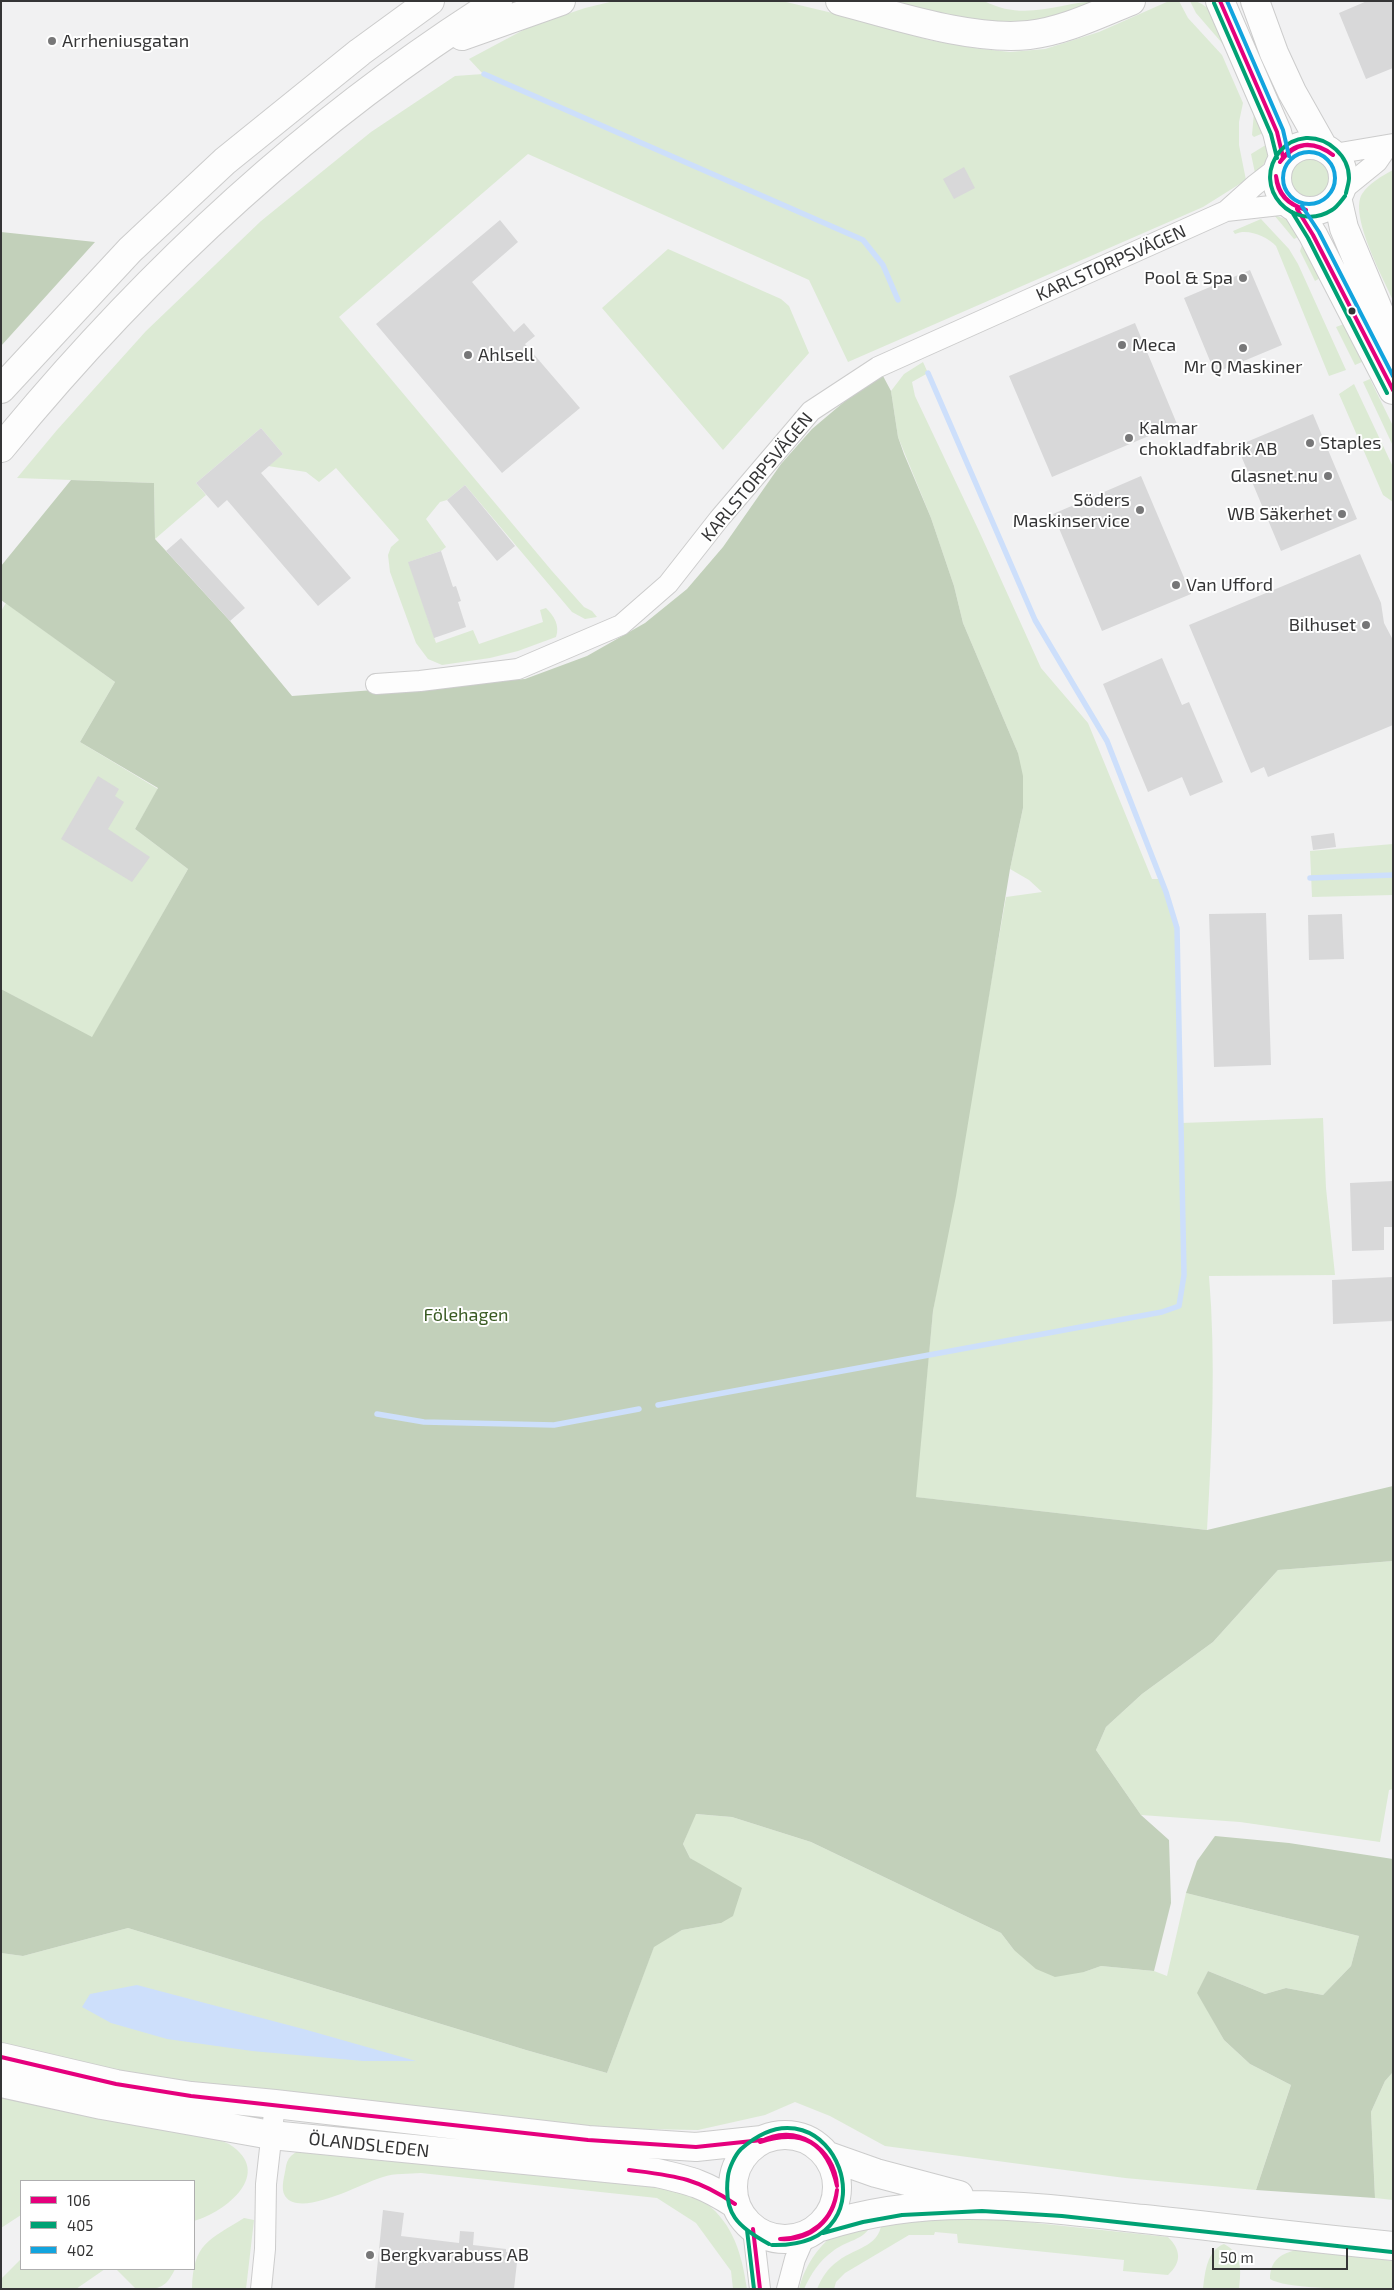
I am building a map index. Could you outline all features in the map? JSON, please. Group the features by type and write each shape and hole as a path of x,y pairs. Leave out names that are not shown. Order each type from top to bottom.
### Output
{"main road":[{"path":"1,389 130,250 225,161 352,58 430,1"},
{"path":"1,448 94,340 246,192 323,127 428,48 498,1"},
{"path":"428,48 561,1"},
{"path":"840,1 940,27 996,36 1029,35 1059,29 1130,1"},
{"path":"1220,1 1277,132 1280,163 1276,183 1279,191 1293,207 1393,390"},
{"path":"1241,1 1274,53"},
{"path":"1255,1 1274,53 1292,92 1342,172 1338,194 1342,222 1393,345"},
{"path":"1280,163 1297,146 1306,144 1328,151"},
{"path":"1293,207 1314,211 1323,208 1338,194"},
{"name":"ÖLANDSLEDEN","path":"1,2057 116,2084 191,2096 588,2140 696,2147 762,2140 779,2135 798,2136 815,2143 832,2164 873,2187 932,2189 1000,2204 1393,2246"},
{"name":"ÖLANDSLEDEN","path":"1,2082 102,2105 271,2135 657,2173 697,2182 711,2188 735,2204"},
{"name":"ÖLANDSLEDEN","path":"762,2140 750,2148 740,2160 734,2174 732,2189 735,2204 741,2217 753,2229 772,2238 790,2240 873,2212 927,2205 1000,2204"},
{"path":"813,2231 832,2213 838,2191 832,2164"}],"street":[{"path":"1328,151 1390,145"},
{"path":"1338,194 1377,162 1390,145"},
{"name":"KARLSTORPSVÄGEN","path":"376,684 420,681 518,669 620,625 668,584 719,519 811,411 878,367 1226,211 1254,184 1280,163"},
{"name":"KARLSTORPSVÄGEN","path":"1226,211 1293,207"},
{"path":"261,2289 265,2249 266,2184 275,2104"},
{"path":"753,2229 760,2289"},
{"path":"787,2289 795,2259 813,2231"}],"green space":[{"path":"614,1 782,1 862,20 929,40 1010,52 1045,49 1099,32 1169,1 1179,1 1188,18 1222,55 1243,103 1239,122 1239,145 1246,180 1203,207 848,362 809,280 528,154 339,317 552,571 584,607 592,611 597,617 585,619 572,612 465,485 447,500 440,502 426,519 446,547 441,551 409,562 436,643 473,630 479,644 543,622 540,610 546,608 557,625 556,637 518,651 490,658 442,665 428,659 416,643 390,572 388,555 391,547 399,540 336,468 319,482 306,472 268,466 283,454 261,428 196,483 206,495 155,539 154,483 17,478 57,430 146,331 261,221 371,132 455,76 483,74 469,59 529,27 585,8"},
{"path":"888,1 984,1 1000,7 1029,11 1102,1 1030,24 961,20"},
{"path":"1190,1 1198,2 1211,12 1228,50 1196,13"},
{"path":"1255,101 1268,131 1254,137 1252,135"},
{"path":"1269,143 1266,160 1255,173 1251,154"},
{"path":"1313,158 1320,161 1326,167 1329,178 1328,186 1320,195 1313,198 1305,198 1298,195 1290,186 1289,174 1292,167 1301,159"},
{"path":"1393,170 1393,300 1363,231 1359,204 1362,194 1368,186"},
{"path":"1274,215 1291,221 1302,235 1294,239"},
{"path":"1261,219 1289,249 1298,264 1346,370 1329,376 1276,246 1257,234 1240,232 1235,234 1233,231"},
{"path":"1,232 95,242 1,346"},
{"path":"1307,244 1322,277 1315,281 1300,251 1302,245"},
{"path":"668,249 781,299 789,306 809,353 723,450 602,308"},
{"path":"1344,324 1362,362 1355,365 1336,327"},
{"path":"923,362 928,373 912,382 915,396 1041,668 1088,723 1152,879 1161,879 1177,928 1181,1123 1323,1118 1326,1188 1335,1275 1209,1276 1213,1371 1207,1530 915,1497 933,1311 1006,897 1042,892 1029,880 1010,869 1023,808 1018,753 963,623 954,586 931,518 898,437 891,391 904,374"},
{"name":"Fölehagen","path":"883,376 891,391 898,437 931,518 954,586 963,623 1018,753 1023,776 1023,808 1010,869 956,1196 933,1311 916,1497 1207,1530 1393,1486 1393,1561 1278,1570 1213,1642 1142,1694 1106,1727 1096,1750 1141,1815 1169,1840 1171,1903 1154,1971 1101,1966 1084,1972 1055,1977 1036,1969 1014,1950 1001,1933 811,1842 732,1817 696,1814 683,1844 690,1858 742,1888 733,1916 721,1923 682,1930 654,1947 607,2073 128,1928 23,1956 1,1953 1,989 92,1037 188,869 135,829 158,788 80,742 115,682 1,600 1,566 71,480 154,483 155,539 230,621 292,696 525,679 587,656 645,623 687,589 723,547 781,464 812,429 851,396"},
{"path":"1370,379 1393,426 1393,446 1363,382"},
{"path":"1354,384 1393,467 1393,502 1383,495 1339,394"},
{"path":"6,603 115,682 80,742 158,789 135,829 188,869 92,1038 1,989 1,611"},
{"path":"1393,844 1393,895 1312,897 1310,851"},
{"path":"1393,1561 1393,1789 1389,1790 1380,1842 1240,1822 1141,1815 1096,1750 1106,1727 1142,1694 1213,1642 1278,1570"},
{"path":"695,1814 732,1817 811,1842 1001,1933 1014,1950 1084,1972 1101,1966 1154,1971 1167,1976 1186,1893 1359,1936 1351,1966 1323,1995 1286,1988 1265,1994 1208,1971 1198,1993 1224,2040 1250,2064 1291,2085 1256,2190 1125,2178 885,2146 830,2116 795,2102 765,2115 698,2130 594,2128 198,2085 123,2072 1,2044 1,1953 23,1956 128,1928 607,2073 654,1946 682,1930 721,1923 713,1873 690,1858 683,1844"},
{"path":"1215,1836 1289,1843 1393,1859 1393,2072 1385,2081 1371,2112 1375,2198 1256,2190 1291,2085 1250,2064 1224,2040 1197,1993 1208,1971 1265,1994 1286,1988 1323,1995 1351,1966 1359,1936 1186,1893 1197,1861"},
{"path":"1393,2072 1393,2200 1375,2198 1371,2112 1385,2081"},
{"path":"1,2095 223,2141 242,2155 247,2167 247,2179 241,2190 219,2209 195,2221 195,2180 20,2180 20,2216 1,2228"},
{"path":"308,2147 678,2189 706,2203 724,2221 739,2253 747,2289 733,2289 731,2271 696,2223 657,2198 421,2173 387,2176 318,2201 293,2202 285,2196 283,2189 287,2162 294,2154"},
{"path":"882,2217 988,2218 1168,2237 1177,2251 1178,2261 1168,2275 1123,2271 1124,2260 958,2243 957,2234 935,2232 934,2235 909,2235 845,2273 836,2282 834,2289 817,2289 826,2273 834,2264 868,2245 873,2240 881,2227"},
{"path":"244,2218 254,2220 246,2289 192,2289 193,2274 200,2252 205,2244"},
{"path":"871,2225 860,2237 828,2255 816,2268 804,2289 799,2289 804,2273 823,2244 836,2234 853,2228"},
{"path":"1224,2244 1238,2258 1240,2269 1239,2289 1203,2289 1210,2256 1218,2247"},
{"path":"1298,2250 1393,2261 1393,2289 1310,2287 1279,2283 1270,2279 1272,2267 1277,2259 1286,2253"},
{"path":"20,2260 20,2270 104,2270 76,2289 1,2289 1,2279"},
{"path":"117,2270 174,2270 168,2281 160,2287 136,2289"}],"water":[{"path":"137,1985 416,2061 363,2061 252,2051 167,2039 111,2023 82,2007 90,1994"}],"building":[{"path":"1367,1 1393,1 1393,68 1366,79 1339,13"},
{"path":"964,167 975,188 954,199 943,179"},
{"name":"Ahlsell","path":"500,220 518,242 472,282 514,332 524,323 535,336 525,344 580,408 502,473 376,324"},
{"path":"1250,270 1282,345 1215,373 1184,298"},
{"path":"1135,323 1177,424 1052,477 1009,376"},
{"path":"1313,414 1357,519 1281,551 1237,446"},
{"path":"261,428 283,454 261,473 351,578 318,606 227,500 218,508 196,483"},
{"path":"1141,476 1191,594 1102,631 1053,514"},
{"path":"465,485 515,546 497,561 447,500"},
{"path":"181,538 245,608 230,621 166,551"},
{"path":"441,551 453,587 456,586 461,601 458,602 466,627 434,638 408,562"},
{"path":"1360,554 1381,603 1384,623 1393,640 1393,725 1268,777 1264,767 1251,773 1189,625"},
{"path":"1162,658 1182,705 1189,702 1223,782 1190,796 1182,777 1148,792 1103,684"},
{"path":"98,776 119,789 115,796 124,802 108,829 150,857 132,882 61,839"},
{"path":"1334,833 1336,847 1313,850 1311,836"},
{"path":"1266,913 1271,1065 1214,1067 1209,914"},
{"path":"1342,914 1344,959 1309,960 1308,915"},
{"path":"1393,1181 1393,1227 1384,1227 1384,1250 1352,1251 1350,1183"},
{"path":"1393,1277 1393,1321 1333,1324 1332,1280"},
{"path":"383,2210 404,2213 401,2236 459,2243 460,2231 474,2232 473,2245 506,2249 506,2252 518,2253 514,2289 375,2289"}],"waterway":[{"path":"484,74 863,240 883,265 898,300"},
{"path":"658,1405 1162,1312 1179,1306 1184,1275 1177,928 1166,892 1107,741 1035,620 928,373"},
{"path":"1310,878 1393,875"},
{"path":"377,1414 424,1422 554,1425 639,1409"}],"transit line":[{"name":"106","path":"1220,1 1277,132 1283,157"},
{"name":"402","path":"1227,1 1283,130 1289,156"},
{"name":"405","path":"1214,3 1271,134 1277,158"},
{"name":"405","path":"1345,196 1334,209 1318,216 1304,216 1291,212 1280,203 1273,192 1270,179 1272,165 1280,151 1291,142 1306,138 1322,141 1336,149 1345,162 1349,178 1346,193"},
{"name":"106","path":"1280,162 1291,150 1304,145 1319,147 1333,155"},
{"name":"106","path":"1280,162 1292,150 1305,145 1318,147 1333,155"},
{"name":"402","path":"1304,152 1314,152 1328,159 1335,173 1335,178 1335,183 1328,197 1314,204 1304,204 1294,200 1287,193 1283,183 1283,173 1287,163 1294,156 1304,152"},
{"name":"106","path":"1276,176 1279,188 1285,198 1294,205 1306,210"},
{"name":"106","path":"1276,176 1281,194 1289,202 1306,210"},
{"name":"402","path":"1302,206 1319,232 1393,376"},
{"name":"106","path":"1297,209 1313,235 1393,390"},
{"name":"405","path":"1292,212 1308,238 1387,393"},
{"name":"106","path":"1,2057 116,2084 191,2096 588,2140 696,2147 762,2140"},
{"name":"405","path":"769,2244 749,2232 735,2218 728,2200 727,2189 730,2169 741,2149 774,2130 802,2130 825,2145 839,2168 843,2195 834,2220 811,2238 772,2245"},
{"name":"106","path":"760,2142 773,2136 787,2135 811,2142 829,2160 835,2172 837,2186"},
{"name":"106","path":"760,2142 789,2137 801,2138 811,2143 820,2149 827,2159 837,2186"},
{"name":"106","path":"629,2170 684,2179 708,2188 735,2204"},
{"name":"106","path":"780,2239 801,2235 819,2226 831,2211 837,2190"},
{"name":"106","path":"780,2239 802,2236 819,2226 831,2211 837,2190"},
{"name":"405","path":"823,2233 863,2222 902,2215 982,2211 1062,2216 1392,2252"},
{"name":"106","path":"753,2229 760,2289"},
{"name":"405","path":"747,2230 754,2289"}],"place":[{"name":"Arrheniusgatan","path":"52,41"},
{"name":"Pool & Spa","path":"1243,278"},
{"name":"Meca","path":"1122,345"},
{"name":"Mr Q Maskiner","path":"1243,348"},
{"name":"Ahlsell","path":"468,355"},
{"name":"Kalmar chokladfabrik AB","path":"1129,438"},
{"name":"Staples","path":"1310,443"},
{"name":"Glasnet.nu","path":"1328,476"},
{"name":"Söders Maskinservice","path":"1140,510"},
{"name":"WB Säkerhet","path":"1342,514"},
{"name":"Van Ufford","path":"1176,585"},
{"name":"Bilhuset","path":"1366,625"},
{"name":"Bergkvarabuss AB","path":"370,2255"}]}
